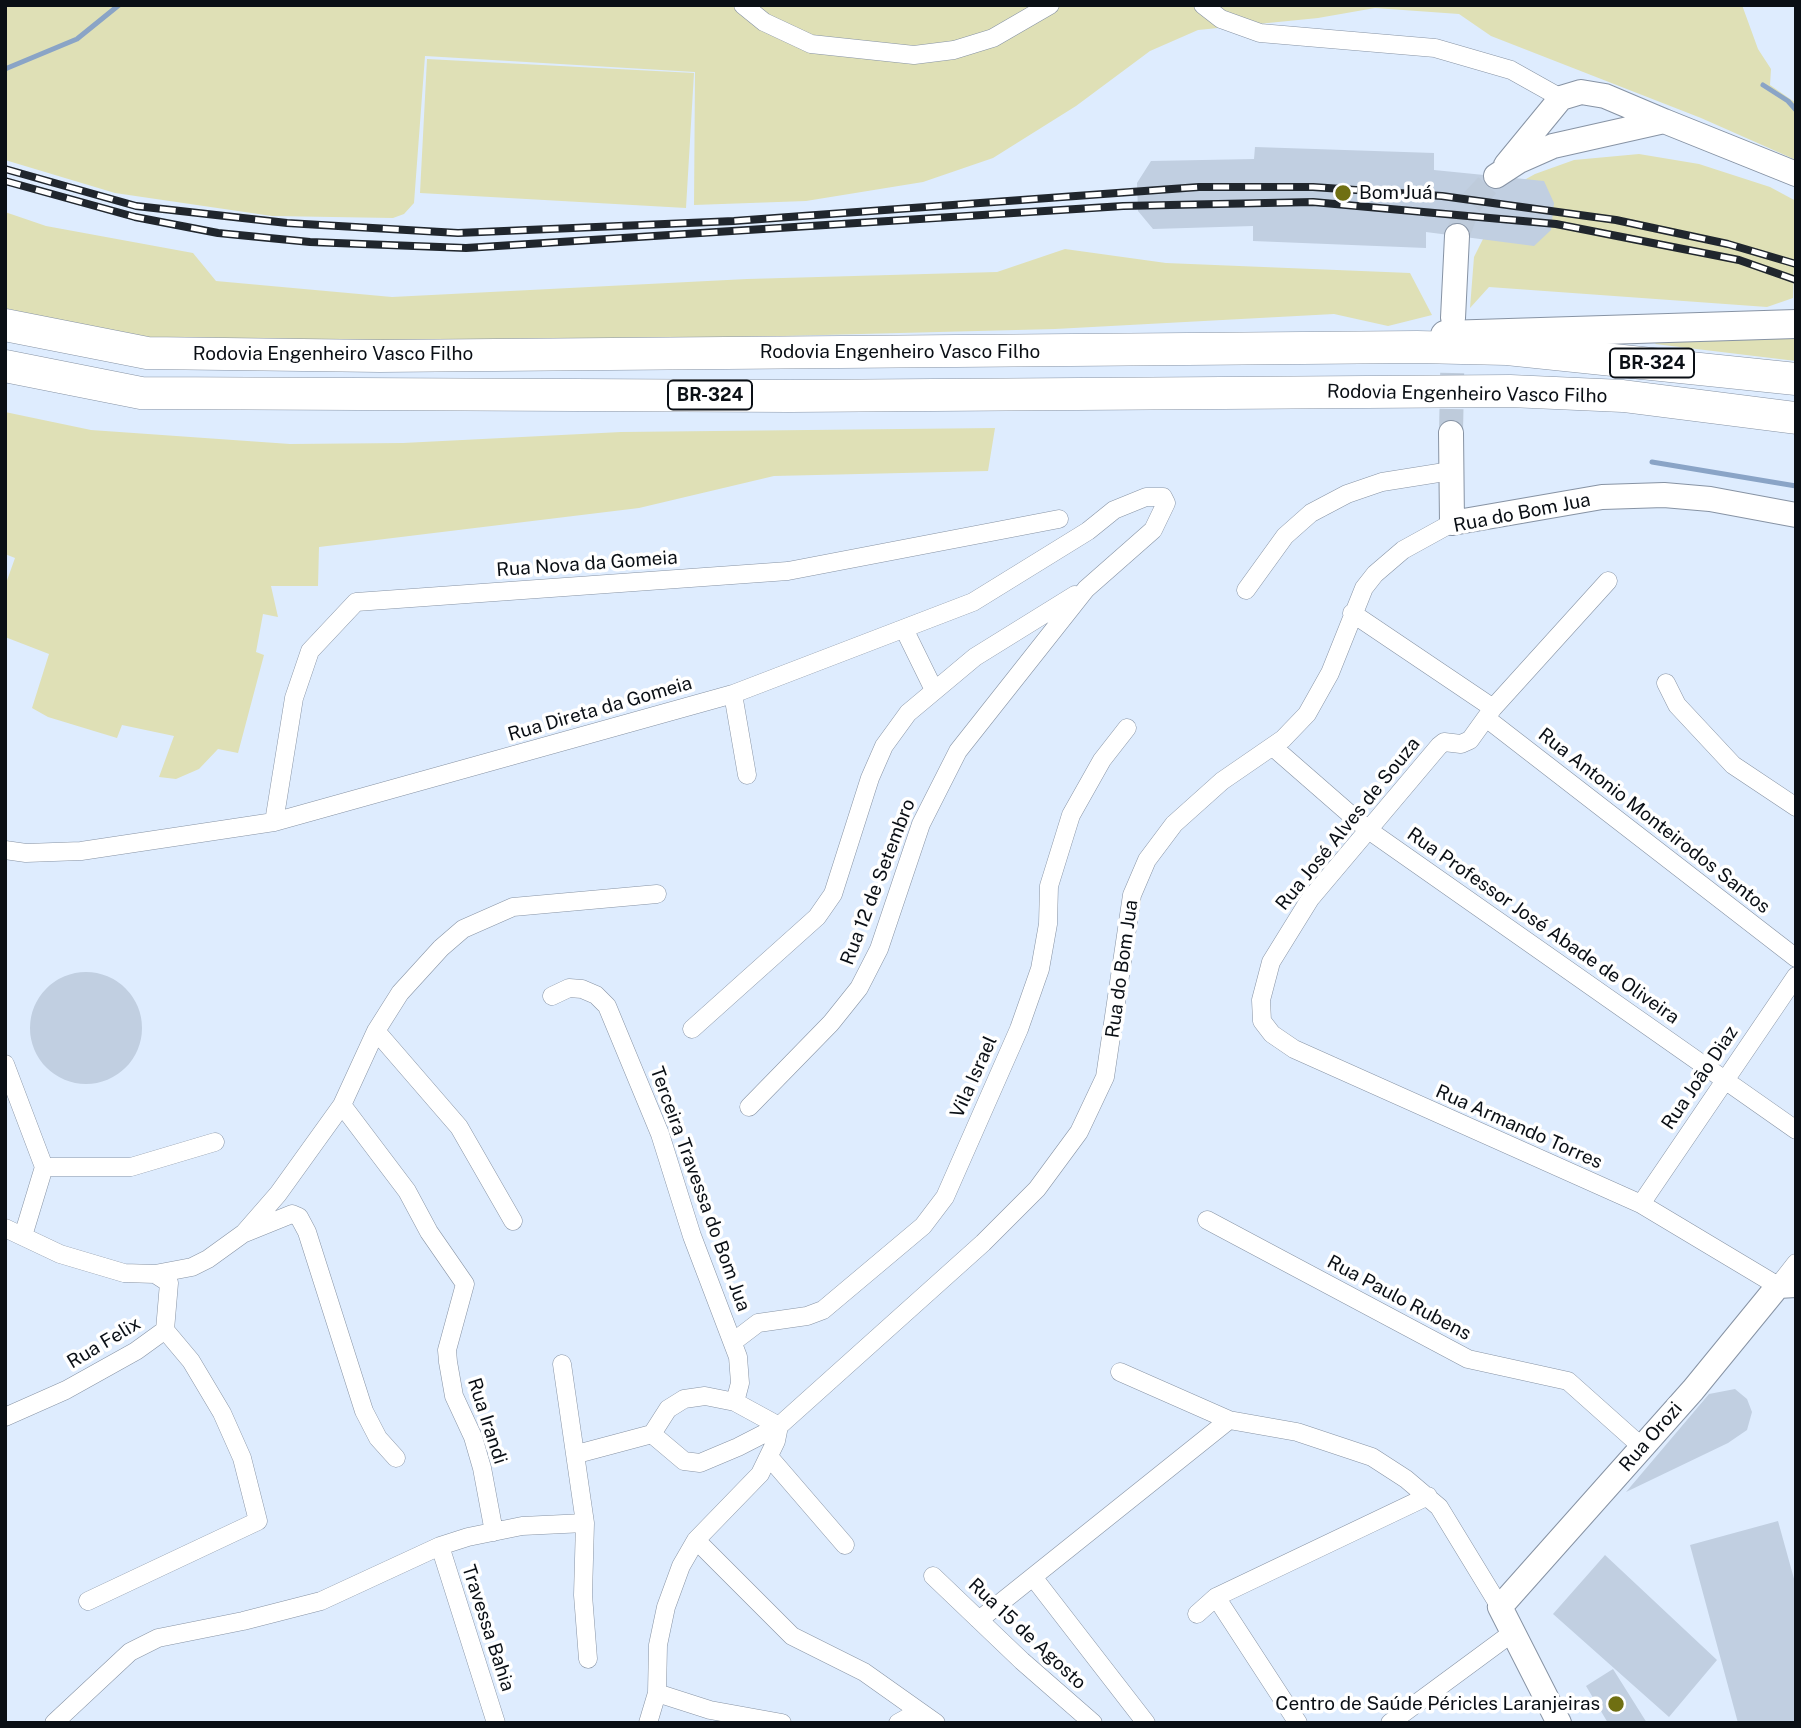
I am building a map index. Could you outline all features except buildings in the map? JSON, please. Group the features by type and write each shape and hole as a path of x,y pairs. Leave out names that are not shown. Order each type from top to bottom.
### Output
{"highway":[{"name":"Rodovia Engenheiro Vasco Filho","path":"5,325 46,336 146,353 380,356 1319,348 1507,349 1796,379"},
{"name":"Rodovia Engenheiro Vasco Filho","path":"5,366 141,393 804,396 1510,391 1623,396 1786,418"}],"main road":[{"path":"1319,348 1499,332 1796,324"}],"street":[{"path":"743,5 764,22 811,44 914,55 954,50 993,38 1050,5"},
{"path":"1203,5 1221,19 1260,33 1435,48 1511,70 1561,99"},
{"path":"1664,121 1553,146 1498,174 1561,99 1581,92 1605,96 1796,174"},
{"path":"1453,318 1457,236"},
{"path":"1451,433 1452,523"},
{"path":"1245,590 1286,536 1311,513 1347,494 1382,482 1451,471"},
{"name":"Rua do Bom Jua","path":"652,1434 684,1461 699,1462 738,1447 779,1426 984,1243 1037,1189 1079,1132 1105,1077 1132,894 1147,860 1174,824 1222,781 1273,747 1295,728 1320,694 1363,588 1388,561 1452,523 1602,497 1664,495 1754,506 1796,515"},
{"name":"Rua Direta da Gomeia","path":"5,850 26,853 81,851 274,822 733,694 973,602 1088,531 1114,510 1146,497 1163,498 1166,503"},
{"name":"Rua 12 de Setembro","path":"748,1107 831,1023 859,988 879,948 921,824 958,751 1086,589 1141,543 1160,520 1166,503"},
{"name":"Rua Nova da Gomeia","path":"274,822 294,698 310,651 356,602 788,571 1059,519"},
{"name":"Rua José Alves de Souza","path":"1261,1000 1271,962 1286,934 1310,899 1367,829 1438,746 1444,742 1461,744 1470,740 1489,713 1608,581"},
{"path":"692,1029 817,917 833,894 870,778 884,746 908,713 975,657 1086,589"},
{"name":"Rua Antonio Monteirodos Santos","path":"1352,613 1489,713 1796,958"},
{"path":"908,637 934,690"},
{"path":"1666,683 1677,705 1734,765 1796,807"},
{"path":"733,694 747,775"},
{"name":"Vila Israel","path":"733,1342 758,1323 807,1316 823,1310 923,1226 945,1198 1019,1029 1040,970 1048,924 1049,886 1072,815 1102,760 1127,729"},
{"name":"Rua Professor José Abade de Oliveira","path":"1273,747 1367,829 1796,1130"},
{"path":"5,1228 60,1254 124,1273 155,1274 192,1266 222,1251 244,1233 278,1194 342,1105 376,1031 400,993 440,948 463,929 513,907 551,901 657,894"},
{"name":"Rua João Diaz","path":"1641,1204 1796,976"},
{"name":"Terceira Travessa do Bom Jua","path":"552,996 569,988 582,989 596,995 607,1006 642,1087 733,1342 740,1371 735,1402"},
{"name":"Rua Armando Torres","path":"1261,1000 1262,1021 1272,1034 1294,1049 1641,1204 1787,1286"},
{"path":"376,1031 459,1127 513,1222"},
{"path":"5,1063 44,1167 23,1236"},
{"name":"Rua Irandi","path":"342,1105 407,1191 429,1232 465,1284 447,1350 448,1362 454,1396 473,1437 482,1468 494,1531"},
{"path":"44,1167 131,1167 215,1142"},
{"path":"244,1233 292,1214 299,1217 307,1232 364,1411 378,1438 396,1458"},
{"name":"Rua Paulo Rubens","path":"1207,1220 1468,1359 1568,1381 1642,1447"},
{"name":"Rua Orozi","path":"1500,1607 1787,1286 1796,1263"},
{"name":"Rua Felix","path":"5,1417 66,1390 136,1351 166,1330 169,1283 155,1274"},
{"path":"88,1601 258,1521 242,1458 222,1413 191,1361 166,1330"},
{"path":"562,1364 585,1523 583,1595 588,1659"},
{"path":"1120,1372 1229,1420 1297,1432 1341,1444 1372,1457 1428,1496 1439,1507 1500,1607 1559,1723"},
{"path":"576,1454 652,1434 668,1409 684,1399 705,1396 735,1402 779,1426 769,1458 760,1474 696,1540 681,1566 666,1607 658,1645 657,1693 648,1723"},
{"path":"979,1620 1229,1420"},
{"path":"769,1458 845,1545"},
{"path":"1197,1614 1216,1597 1428,1496"},
{"path":"54,1723 103,1675 144,1644 159,1638 243,1621 321,1601 440,1546 494,1531 522,1526 585,1523"},
{"path":"696,1540 792,1636 864,1672 936,1723"},
{"name":"Travessa Bahia","path":"440,1546 496,1723"},
{"name":"Rua 15 de Agosto","path":"933,1576 1093,1723"},
{"path":"1033,1577 1146,1723"},
{"path":"1216,1597 1298,1723"},
{"path":"1390,1723 1512,1633"},
{"path":"657,1693 710,1710 782,1723"},
{"path":"898,1723 918,1712"}],"green space":[{"path":"5,5 1742,5 1758,49 1771,69 1770,85 1796,103 1796,160 1701,118 1491,36 1459,14 1375,8 1318,18 1198,30 1150,51 1076,106 993,158 923,182 806,201 694,205 695,72 425,56 414,203 404,214 393,218 272,216 115,193 5,160"},
{"path":"427,59 694,73 686,208 420,193"},
{"path":"1639,154 1699,164 1770,187 1796,201 1793,298 1767,307 1489,287 1470,308 1474,257 1508,189 1535,174 1574,160"},
{"path":"5,212 46,226 193,253 216,281 392,297 747,279 997,272 1065,249 1166,263 1410,273 1432,315 1388,326 1334,314 1055,329 512,343 369,345 119,336 5,308"},
{"path":"1660,338 1796,338 1796,361 1655,344"},
{"path":"5,412 91,430 290,444 403,443 621,432 995,428 988,471 774,476 639,508 319,547 318,586 271,586 278,617 263,614 256,652 264,655 238,753 218,749 199,769 176,779 159,777 174,736 122,725 117,738 48,717 32,708 49,654 5,637 5,586 15,558 5,554"}],"waterway":[{"path":"5,69 77,39 119,5"},
{"path":"1763,85 1788,101 1796,110"},
{"path":"1652,462 1796,486"}],"tunnel":[{"path":"1457,236 1469,205 1496,176"},
{"path":"1451,433 1453,332"}],"railway":[{"path":"5,169 136,206 287,223 458,233 734,221 1199,187 1313,187 1442,196 1616,220 1728,244 1796,264"},
{"path":"5,181 135,217 218,233 310,242 466,248 1123,206 1313,202 1556,224 1739,260 1796,280"}],"place":[{"name":"Bom Juá","path":"1343,193"},
{"name":"Centro de Saúde Péricles Laranjeiras","path":"1616,1704"}]}
